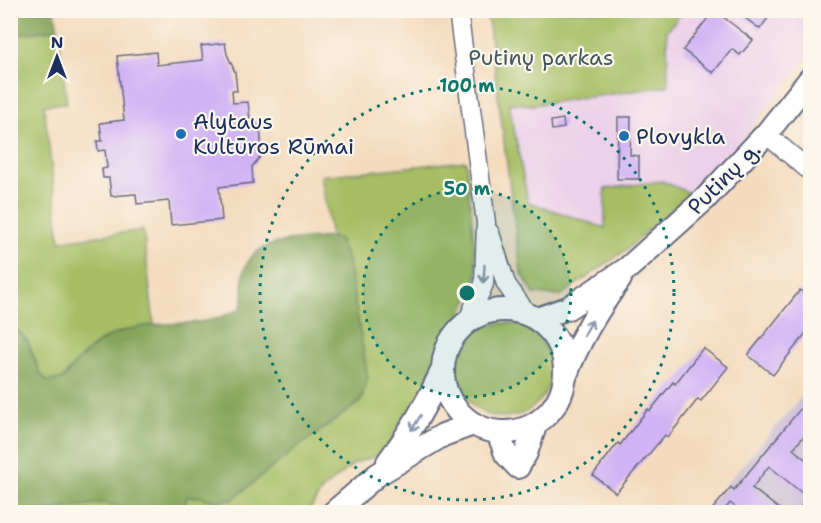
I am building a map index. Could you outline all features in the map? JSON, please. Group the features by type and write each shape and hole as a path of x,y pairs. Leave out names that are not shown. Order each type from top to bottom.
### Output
{"main road":[{"name":"Putinų g.","path":"532,317 568,308 628,268 705,199 766,134 810,79"},
{"name":"Putinų g.","path":"564,381 574,352 595,314 628,268"},
{"path":"496,310 513,310 532,317 554,335 560,346 565,369 564,381 554,405 536,423 511,432 498,432 473,424 451,402 443,382 444,357 449,343 456,332 467,322 481,314 496,310"},
{"path":"378,475 425,408 442,371"},
{"path":"498,432 506,454 518,466 526,453 536,423"},
{"path":"333,513 378,475 443,435 473,424"}],"street":[{"path":"459,10 486,223 484,284 467,322"},
{"path":"766,134 810,171"},
{"path":"486,223 506,284 532,317"}],"shaded area":[{"path":"683,11 810,11 810,54 744,137 690,193 662,181 606,228 528,202 509,102 533,105 668,86 667,31"},
{"path":"810,387 810,512 702,512"}],"green space":[{"path":"10,11 55,11 58,29 11,35"},
{"name":"Putinų parkas","path":"487,11 683,11 667,31 668,86 533,105 509,103 528,202 605,228 605,189 662,181 690,193 626,250 560,296 534,294 521,272"},
{"path":"58,29 67,103 44,105 60,241 143,230 154,325 125,330 102,340 82,356 63,379 47,382 40,373 28,342 11,323 11,35"},
{"path":"466,161 477,273 473,291 445,341 410,421 396,440 377,456 355,463 323,489 308,512 182,512 187,497 201,497 215,501 295,449 360,402 363,397 339,239 331,237 321,176"},
{"path":"331,237 339,239 348,261 368,378 360,402 295,449 232,500 215,501 201,497 187,497 182,512 129,512 121,506 101,503 36,512 11,512 11,323 28,342 40,373 47,381 63,379 91,348 125,330 160,324 192,323 218,318 239,310 247,264 254,254 264,248 276,243"},
{"path":"504,323 522,327 537,337 547,352 551,370 547,388 537,403 522,413 504,417 486,413 471,403 461,388 457,370 461,352 471,337 486,327"},
{"path":"101,503 121,506 129,512 36,512"}],"building":[{"path":"714,10 753,40 740,55 732,49 713,73 683,50"},
{"path":"743,10 767,10 771,14 760,29 740,14"},
{"name":"Alytaus Kultūros Rūmai","path":"225,43 235,72 237,91 232,91 233,103 248,102 250,119 260,126 262,154 252,167 253,183 219,187 222,220 171,225 169,201 137,204 136,194 111,196 109,178 103,178 102,169 107,168 105,150 98,151 97,141 102,141 100,123 124,120 117,56 156,52 157,65 203,60 201,46"},
{"name":"Plovykla","path":"618,117 631,117 630,155 639,156 639,179 617,179"},
{"path":"563,119 564,128 552,130 551,121"},
{"path":"800,290 810,298 810,328 773,375 748,355"},
{"path":"703,348 728,367 701,401 698,399 668,437 665,435 616,493 593,475 648,409 650,411 673,382 675,384"},
{"path":"810,397 810,429 793,449 810,463 810,512 798,510 808,498 769,466 752,488 783,512 742,512 730,503 723,512 710,512 731,487 734,490"}],"place":[{"name":"Alytaus Kultūros Rūmai","path":"181,134"},
{"name":"Plovykla","path":"624,136"}]}
